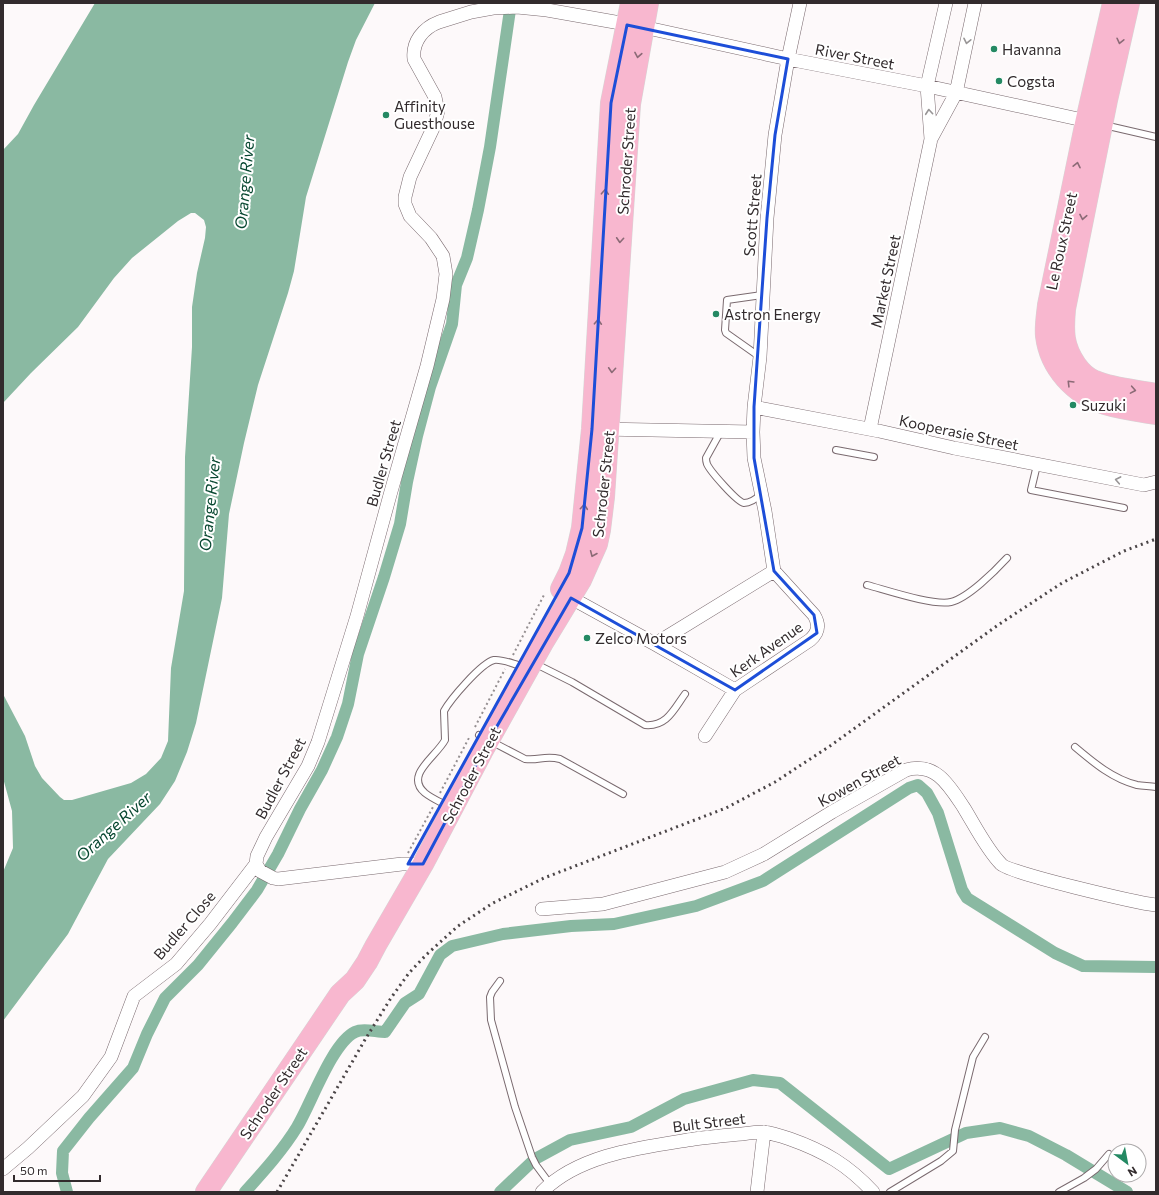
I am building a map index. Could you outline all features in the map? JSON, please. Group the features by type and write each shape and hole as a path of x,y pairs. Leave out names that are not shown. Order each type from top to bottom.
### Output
{"highway":[{"name":"Schroder Street","path":"631,3 635,26"},
{"name":"Schroder Street","path":"206,1192 340,994 345,975 484,737 520,663 559,594 569,573 579,546 600,429 612,103 635,26 648,3"},
{"name":"Le Roux Street","path":"1113,3 1065,309 1063,326 1064,340 1068,352 1075,363 1089,377 1110,385 1156,394"},
{"name":"Le Roux Street","path":"1129,3 1094,123 1048,305 1046,335 1048,348 1058,369 1079,392 1105,404 1156,414"},
{"name":"Schroder Street","path":"411,864 439,801 484,737"}],"street":[{"name":"Scott Street","path":"753,432 754,407 760,357 767,218 775,135 788,59 800,3"},
{"name":"Market Street","path":"870,430 931,139 927,86 946,3"},
{"name":"Market Street","path":"931,139 956,93 975,3"},
{"name":"River Street","path":"547,6 788,59 927,86 1094,123"},
{"name":"Budler Street","path":"264,872 257,856 266,837 308,766 318,742 356,616 427,366 443,299 446,274 443,256 431,238 410,216 405,204 405,193 410,177 434,126 438,111 435,97 414,59 414,47 423,32 433,24 471,12 493,8 547,6"},
{"name":"Kooperasie Street","path":"754,407 1144,485 1156,482"},
{"path":"600,429 753,432 754,458 774,571 655,644"},
{"name":"Kerk Avenue","path":"706,736 735,690 810,640 816,633 818,624 814,615 774,571"},
{"path":"559,594 655,644 735,690"},
{"name":"Kowen Street","path":"542,909 603,904 730,870 764,854 832,812 906,770 919,768 931,771 947,783 990,850 1004,867 1107,895 1156,905"},
{"path":"264,872 286,879 411,864"},
{"name":"Budler Close","path":"3,1169 28,1148 82,1096 111,1057 134,996 176,964 210,924 264,872"},
{"path":"757,1192 764,1132"},
{"name":"Bult Street","path":"546,1188 591,1161 619,1153 661,1144 720,1135 764,1132 782,1136 808,1145 832,1157 855,1174 873,1192"}],"lane":[{"name":"River Street","path":"1094,123 1156,137"},
{"path":"760,357 727,334 725,330 727,300 762,295"},
{"path":"721,431 706,458 708,466 740,502 751,502 761,494"},
{"path":"836,450 874,457"},
{"path":"1031,463 1031,490 1124,508"},
{"path":"867,586 930,602 947,603 964,596 996,570 1007,558"},
{"path":"439,801 425,793 418,784 417,779 420,770 445,740 444,711 477,671 489,662 498,660 520,663 572,682 645,725 656,725 665,720 685,694"},
{"path":"484,737 525,759 532,760 550,757 560,759 624,794"},
{"path":"1075,747 1097,766 1121,779 1137,785 1156,787"},
{"path":"500,981 490,997 490,1020 515,1107 532,1157 546,1188"},
{"path":"890,1192 947,1156 954,1149 955,1130 973,1057 985,1037"},
{"path":"1059,1192 1084,1178 1096,1169 1107,1157"}],"path":[{"path":"411,864 439,801 559,594"}],"highlighted area":[{"path":"627,25 788,59 775,135 767,218 754,407 754,458 774,571 814,615 817,633 735,690 571,598 489,740 423,864 408,864 569,573 582,528 592,429 611,103"}],"water":[{"name":"Orange River","path":"95,3 375,3 356,40 348,62 306,197 294,271 258,385 229,514 222,598 196,723 187,752 175,781 160,804 108,859 68,934 3,1021 3,872 13,848 12,811 3,778 3,694 25,736 35,766 42,778 64,800 72,800 131,783 146,774 161,758 168,741 171,668 184,591 185,457 192,347 192,307 197,273 205,238 206,227 204,220 195,213 191,213 178,221 132,258 114,278 78,327 3,403 3,150 18,134"}],"waterway":[{"path":"67,1192 62,1173 63,1151 89,1118 133,1068 147,1034 165,998 198,965 257,890 278,854 300,809 322,770 337,737 348,704 358,654 400,524 417,436 430,387 452,324 456,285 467,258 490,147 511,3"},
{"path":"245,1192 286,1144 303,1117 330,1061 346,1038 358,1031 366,1030 385,1032 405,1003 419,994 440,955 452,946 503,934 571,926 614,924 696,906 763,881 909,788 918,785 927,793 938,813 962,890 967,898 1055,953 1083,966 1156,967"},
{"path":"500,1192 535,1159 570,1140 631,1127 684,1099 753,1080 780,1083 889,1169 966,1133 1000,1128 1029,1136 1066,1155 1127,1192"}],"railway":[{"path":"277,1192 366,1038 391,998 409,973 426,955 458,926 493,903 544,878 726,808 775,782 830,746 998,625 1062,583 1124,551 1156,539"}],"place":[{"name":"Havanna","path":"994,49"},
{"name":"Cogsta","path":"999,81"},
{"name":"Affinity Guesthouse","path":"386,115"},
{"name":"Astron Energy","path":"716,314"},
{"name":"Suzuki","path":"1073,405"},
{"name":"Zelco Motors","path":"587,638"}]}
